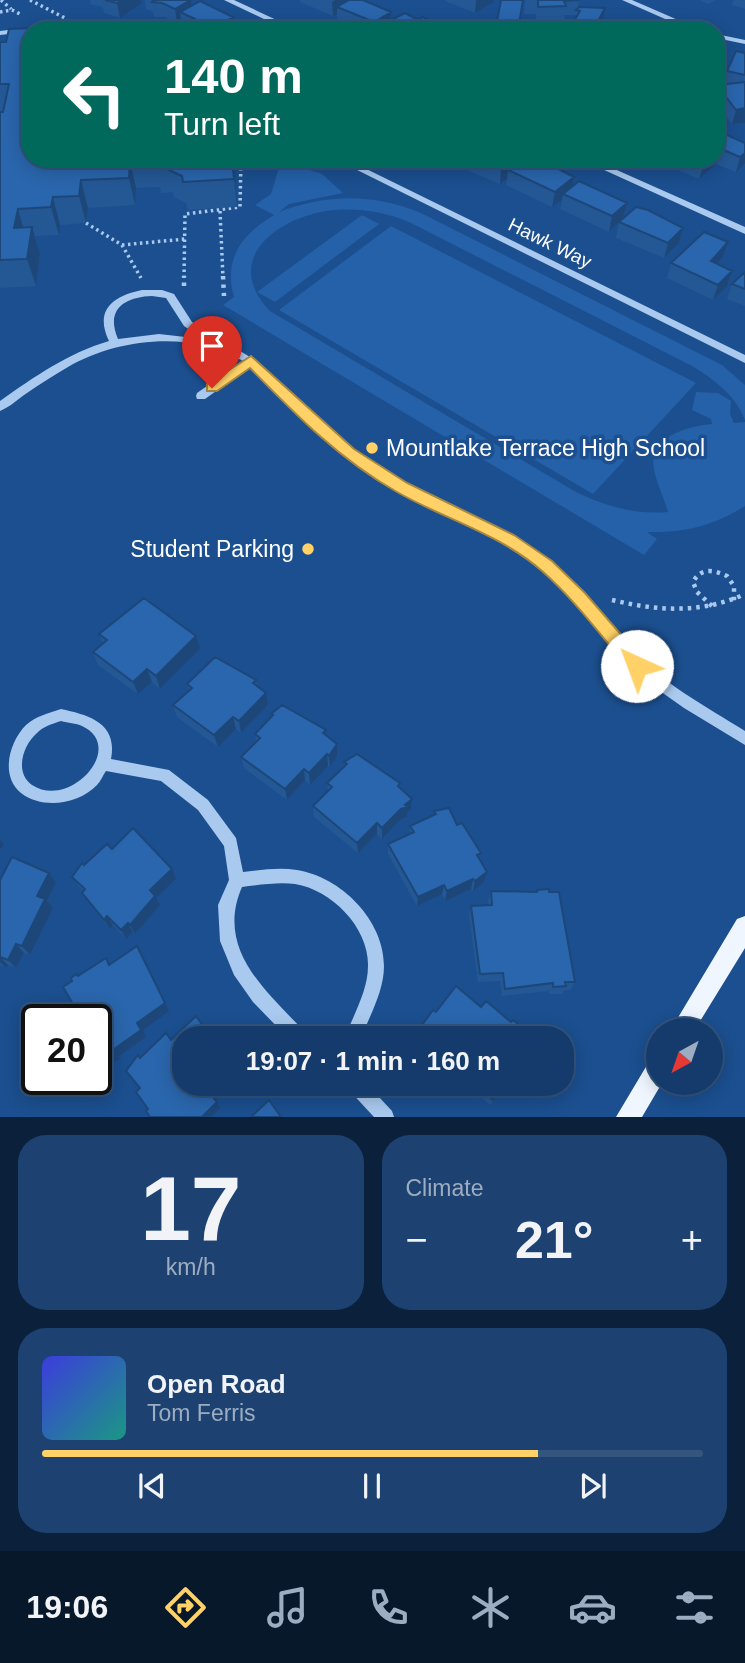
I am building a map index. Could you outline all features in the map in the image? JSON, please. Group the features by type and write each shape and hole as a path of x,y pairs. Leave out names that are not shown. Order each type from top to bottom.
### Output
{"main road":[{"path":"689,1018 745,927"},
{"path":"628,1117 646,1088"}],"street":[{"path":"228,0 275,21"},
{"path":"626,0 676,21"},
{"path":"0,33 21,30"},
{"path":"725,38 745,42"},
{"name":"Hawk Way","path":"357,168 745,359"},
{"path":"604,168 745,231"},
{"path":"115,342 109,327 110,313 124,299 148,291 170,296 188,324 251,361 305,416 349,453 402,488 508,539 547,566 579,598 637,666 745,739"},
{"path":"0,407 65,361 98,346 162,338 226,348"},
{"path":"201,396 251,361"},
{"path":"61,715 82,717 98,727 106,744 104,764 91,783 71,795 48,798 29,791 16,776 15,757 23,737 40,722 61,715"},
{"path":"104,764 164,775 204,804 231,843 237,880 226,905 228,941 246,978 288,1026"},
{"path":"237,880 269,876 299,877 326,887 351,909 370,933 376,966 357,1026"},
{"path":"366,1096 386,1117"}],"path":[{"path":"1,0 12,10"},
{"path":"30,0 68,21"},
{"path":"184,287 185,214 240,207 240,168"},
{"path":"220,211 224,296"},
{"path":"86,223 122,245 141,279"},
{"path":"122,245 185,239"},
{"path":"712,607 698,596 693,586 694,579 701,572 710,570 723,573 734,580 737,591 734,601"},
{"path":"612,600 675,610 712,607 734,601 745,594"}],"shaded area":[{"path":"279,168 303,168 322,174 343,193 289,204 279,212 314,202 350,198 403,206 722,365 745,385 745,420 736,403 723,389 692,366 409,222 382,213 334,210 294,220 263,242 254,257 251,274 256,292 270,311 576,492 609,505 632,511 668,512 654,470 653,459 657,449 671,435 692,427 712,424 711,419 692,410 696,392 718,393 731,401 730,414 734,423 745,422 745,506 722,519 698,527 647,532 657,539 644,555 223,305 234,297 231,271 238,249 253,230 274,215 255,205 271,194"},
{"path":"362,215 379,224 275,302 257,292"},
{"path":"391,226 696,383 593,494 279,310"}],"building":[{"path":"191,0 175,9 162,3 151,2"},
{"path":"349,0 363,0 391,12 372,21 337,7"},
{"path":"501,0 523,0 520,21 497,21"},
{"path":"538,0 579,0 564,1 566,6 538,7"},
{"path":"200,1 233,17 226,21 199,21 180,12"},
{"path":"579,7 605,8 598,21 574,21 580,11 576,10"},
{"path":"405,13 418,20 423,17 431,21 389,21"},
{"path":"9,29 21,29 21,168 130,168 129,178 81,180 79,196 53,197 51,207 18,209 14,228 32,227 27,259 0,260 0,112 3,112 9,84 0,84 0,42 6,42"},
{"path":"736,51 745,53 745,75 727,71"},
{"path":"745,82 745,108 736,110 725,96 725,84"},
{"path":"725,134 745,143 745,153 740,157 725,151"},
{"path":"233,168 234,179 183,182 182,176 169,170"},
{"path":"556,168 574,177 555,192 508,170"},
{"path":"579,181 627,203 612,216 563,194"},
{"path":"636,207 648,210 683,228 668,243 619,222"},
{"path":"704,232 728,242 711,261 732,271 718,285 671,263"},
{"path":"745,272 745,289 732,284"},
{"path":"144,598 196,636 156,676 147,669 133,682 93,652 107,640 99,634"},
{"path":"215,657 256,680 253,683 266,693 239,721 233,717 214,735 173,705 192,688 187,684"},
{"path":"282,705 326,730 323,733 337,744 329,756 327,754 309,773 304,769 285,789 241,757 260,738 255,734"},
{"path":"357,754 400,783 398,786 412,799 405,805 408,807 401,809 382,828 377,823 357,843 313,806 332,787 327,783 347,764 344,762"},
{"path":"449,808 457,825 462,823 481,853 477,855 487,872 475,881 473,879 447,891 444,885 418,897 388,844 414,832 410,826 436,814 434,811"},
{"path":"133,828 172,869 150,890 155,896 130,925 128,923 121,930 107,916 104,920 82,893 85,889 72,877 82,863 84,865 107,844 112,849"},
{"path":"12,857 49,873 37,896 45,899 22,946 16,944 8,960 0,957 0,880"},
{"path":"549,889 549,892 559,892 575,982 565,982 566,986 553,987 553,983 505,989 503,973 480,974 471,906 492,905 491,891 537,892"},
{"path":"137,946 165,1003 137,1023 141,1030 113,1050 112,1054 112,1004 73,1004 63,987 72,981 71,978 76,974 78,976 106,958 109,965"},
{"path":"456,986 481,1007 486,1001 511,1022 513,1020 518,1024 421,1026 433,1010 436,1012"},
{"path":"196,1016 203,1026 186,1026"},
{"path":"166,1033 171,1040 172,1096 212,1096 217,1102 202,1117 150,1117 146,1111 148,1109 136,1092 140,1088 126,1071 138,1055 140,1058"},
{"path":"269,1100 281,1117 251,1117"}],"place":[{"name":"Mountlake Terrace High School","path":"372,448"},
{"name":"Student Parking","path":"308,549"}],"route":[{"path":"212,388 251,361 305,416 374,471 402,488 508,539 547,566 579,598 637,666"}]}
